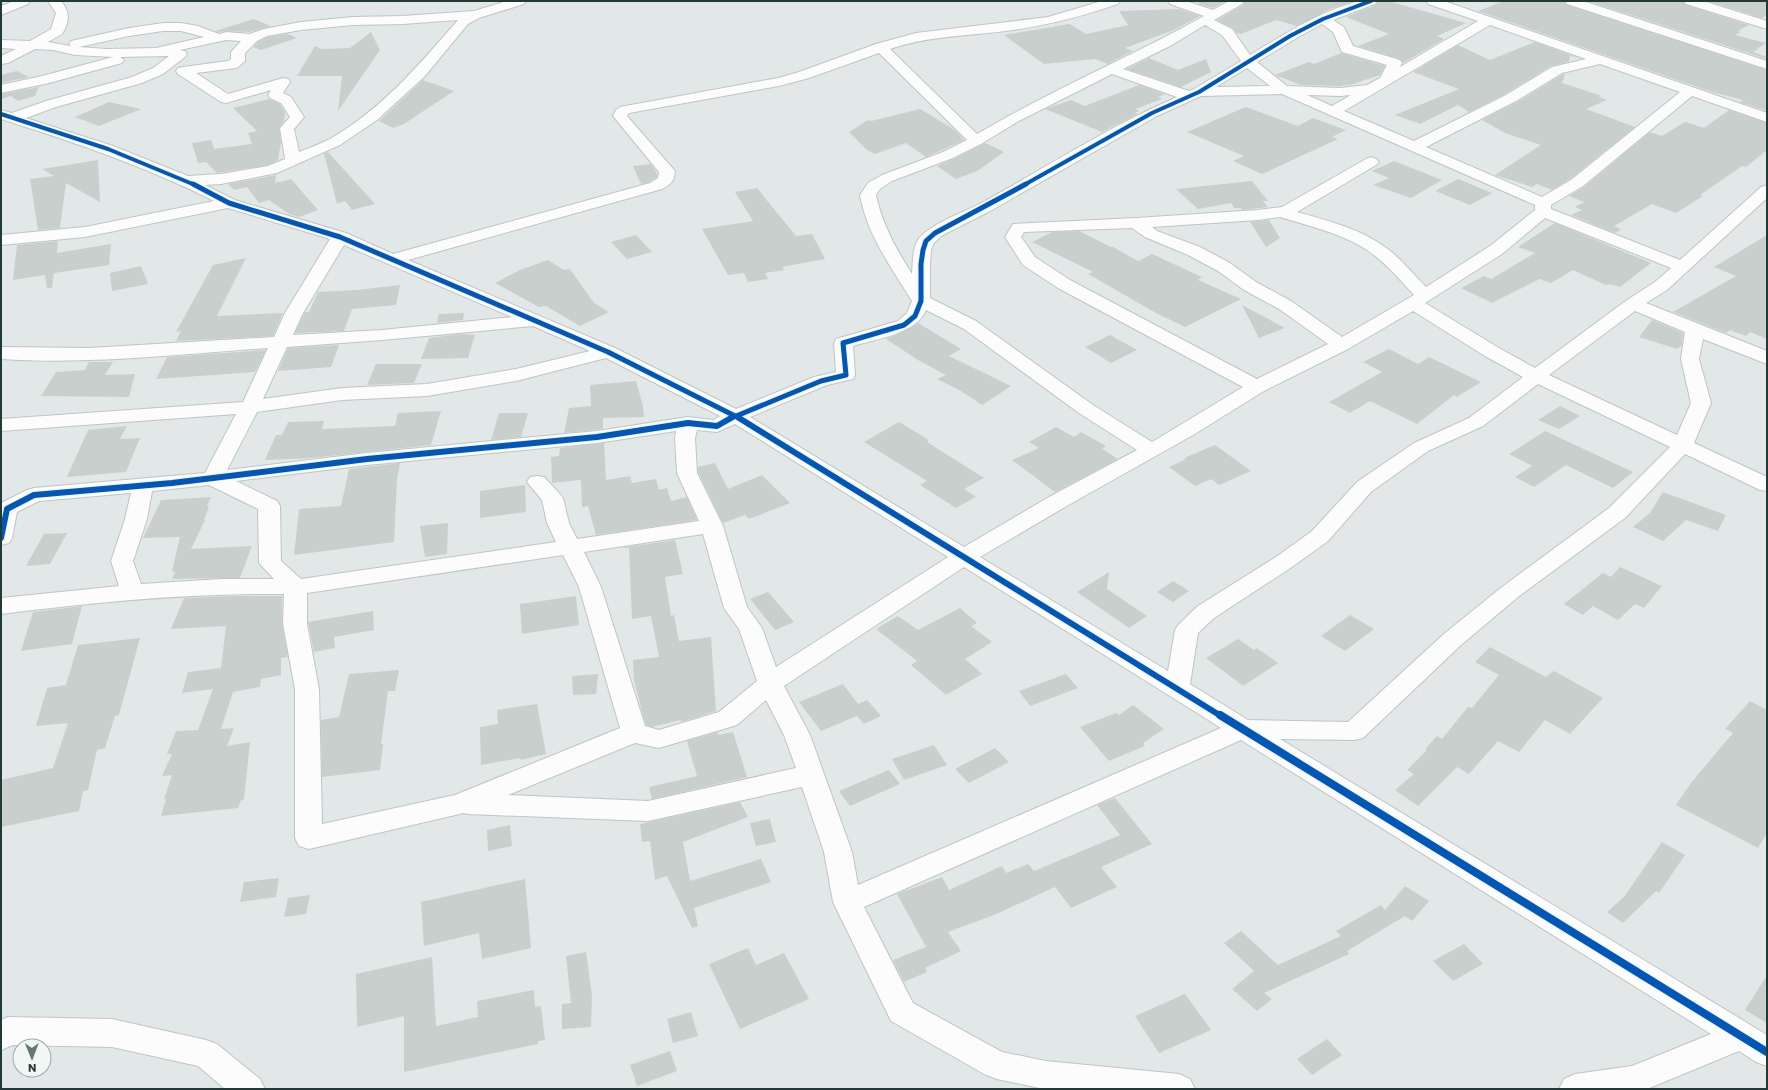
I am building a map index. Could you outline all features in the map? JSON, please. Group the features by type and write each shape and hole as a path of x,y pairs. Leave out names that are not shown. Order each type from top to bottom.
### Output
{"street":[{"path":"1,10 24,1"},
{"path":"2,60 34,45 57,31 62,13 61,9 54,1"},
{"path":"186,181 240,177 272,170 335,142 372,117 420,73 464,21 476,15 520,1"},
{"path":"392,259 656,186 666,180 667,171 620,116 625,110 779,82 804,75 916,36 1006,27 1048,21 1073,15 1114,1"},
{"path":"1174,1 1209,17 1227,32 1247,61 1255,69 1284,90 1414,147 1543,207 1683,267"},
{"path":"1151,450 1086,409 970,325 921,301 884,243 870,206 868,195 874,186 887,178 948,155 976,141 1014,118 1165,43 1238,1"},
{"path":"1,499 34,494 212,478 367,459 597,437 688,423 717,426 735,416 821,381 846,375 843,343 904,325 916,316 921,301 921,264 923,250 926,241 935,233 986,207 1152,113 1193,94 1247,61 1331,19 1372,1"},
{"path":"1432,1 1767,118"},
{"path":"1571,1 1767,65"},
{"path":"1690,1 1767,24"},
{"path":"183,71 232,65 238,61 238,52 252,38 264,33 301,26 353,21 403,20 476,15"},
{"path":"1331,19 1339,30 1347,49 1395,63 1386,79"},
{"path":"1333,111 1488,21"},
{"path":"2,60 65,49 142,28 175,26 200,30 217,37"},
{"path":"1,89 44,80 75,71 217,37 230,36 252,38"},
{"path":"1,44 34,45 106,53 170,52 180,54 158,71 137,80 6,116"},
{"path":"174,47 191,55 188,68 183,71"},
{"path":"881,47 976,141"},
{"path":"57,102 74,94 82,86 82,81 75,71 75,57 65,49"},
{"path":"1414,147 1511,98 1557,70 1600,60"},
{"path":"1110,69 1193,94 1284,90 1340,92 1372,88"},
{"path":"183,71 226,99 283,82 275,95 286,100 297,117 287,128 293,160"},
{"path":"212,478 269,506 270,563 296,587 295,624 307,689 309,838 459,804 634,733 659,739 728,719 770,683 964,557 1056,502 1186,431 1257,387 1341,345 1419,300 1496,250 1543,207 1577,184 1690,91"},
{"path":"6,116 108,149 186,181 229,203 340,237 608,352 735,416 1767,1052"},
{"path":"1257,387 1064,284 1029,261 1013,237 1019,227 1136,223 1286,211 1371,162"},
{"path":"1177,689 1187,630 1206,612 1284,562 1320,536 1364,487 1386,470 1421,448 1476,422 1495,410 1536,376 1632,304 1661,286 1767,190"},
{"path":"1,240 85,232 229,203"},
{"path":"1281,212 1347,233 1383,254 1419,300 1492,352 1536,376 1767,485"},
{"path":"1136,223 1151,234 1194,251 1224,267 1250,286 1285,305 1341,345"},
{"path":"212,478 250,407 294,313 340,237"},
{"path":"1632,304 1767,358"},
{"path":"1,352 15,354 97,353 159,350 382,335 537,321"},
{"path":"847,902 1243,729 1354,731 1453,639 1510,592 1617,512 1683,445 1701,403 1690,359 1696,329"},
{"path":"1,425 250,407 342,394 434,388 516,375 608,352"},
{"path":"688,423 685,438 688,473 712,526 736,608 750,628 770,683 797,735 838,852 847,902 902,1012 997,1065 1046,1075 1179,1089"},
{"path":"537,482 552,498 558,522 590,587 634,733"},
{"path":"133,593 122,560 136,519 143,485"},
{"path":"1,538 7,508 34,494"},
{"path":"1,606 133,593 245,585 296,587 712,526"},
{"path":"459,804 648,811 811,775"},
{"path":"1,1036 8,1031 112,1033 206,1054 249,1089"},
{"path":"1575,1089 1634,1080 1741,1036"}],"building":[{"path":"1199,1 1226,1 1213,8 1199,4"},
{"path":"1245,1 1354,1 1330,9 1297,26 1276,20 1241,34 1236,33 1233,28 1217,20 1243,5"},
{"path":"1378,1 1388,1 1466,23 1437,36 1444,39 1403,63 1400,59 1358,46 1389,34 1346,17 1376,5"},
{"path":"1504,1 1564,1 1567,5 1767,70 1767,111 1740,102 1743,100 1712,92 1478,11"},
{"path":"1588,1 1683,1 1686,5 1749,25 1738,31 1741,32 1735,35 1766,43 1753,52 1767,57 1767,59"},
{"path":"1708,1 1767,1 1767,15 1762,18"},
{"path":"1179,9 1200,16 1174,30 1125,48 1133,51 1108,64 1095,59 1044,64 1004,35 1070,24 1086,34 1128,25 1119,11"},
{"path":"254,19 271,26 250,32 215,31"},
{"path":"371,32 380,50 338,111 342,76 297,76 315,46 322,49 350,48"},
{"path":"288,34 297,38 261,50 253,47 267,37"},
{"path":"1535,42 1581,59 1570,56 1569,62 1551,66 1505,94 1469,112 1458,105 1420,124 1395,115 1459,89 1413,72 1458,45 1490,60"},
{"path":"1341,53 1385,66 1380,75 1350,85 1340,86 1301,85 1275,75 1309,62 1314,64"},
{"path":"1149,58 1178,70 1206,59 1211,72 1181,87 1127,69"},
{"path":"17,71 29,77 1,83 1,75"},
{"path":"1565,74 1562,83 1602,96 1599,97 1607,100 1586,109 1635,127 1570,179 1552,190 1537,184 1532,187 1495,175 1541,145 1505,133 1482,120 1517,102"},
{"path":"423,80 454,91 404,124 393,128 379,121"},
{"path":"1139,85 1165,94 1158,97 1162,99 1135,109 1139,111 1135,113 1137,114 1102,132 1045,109 1071,100 1085,106"},
{"path":"39,87 35,96 18,101 11,96 1,99 1,94"},
{"path":"269,99 280,104 285,112 284,121 279,128 281,142 278,160 268,165 217,173 206,162 198,163 192,143 211,140 214,149 252,144 248,133 257,131 233,108"},
{"path":"109,102 141,109 99,126 75,117"},
{"path":"1246,107 1298,126 1313,118 1346,130 1332,137 1338,139 1262,174 1233,161 1244,156 1187,132"},
{"path":"920,109 955,130 964,140 926,157 906,143 875,154 867,150 849,132 868,120 871,121"},
{"path":"1729,110 1767,123 1767,150 1746,167 1742,166 1700,195 1703,196 1676,213 1652,204 1614,226 1621,229 1615,233 1571,215 1582,210 1575,207 1584,202 1569,196 1584,187 1650,132 1662,136 1685,122 1704,128"},
{"path":"985,143 1004,152 977,171 956,179 937,166 954,159"},
{"path":"328,152 375,204 352,210 345,201 337,204 324,154"},
{"path":"98,160 100,202 66,183 60,228 38,230 30,179 54,176 42,169"},
{"path":"1394,161 1442,180 1411,198 1373,185 1389,178 1372,171"},
{"path":"651,164 657,174 657,177 649,182 641,184 633,166"},
{"path":"276,175 275,183 291,179 318,210 299,217 289,214 269,200 259,203 247,187 234,190 228,184"},
{"path":"1458,179 1492,193 1470,205 1435,191"},
{"path":"1252,181 1268,201 1263,201 1268,207 1242,210 1241,208 1234,208 1231,203 1198,209 1176,189"},
{"path":"757,188 796,236 812,234 825,259 782,267 785,270 765,273 768,279 748,282 744,273 728,275 702,229 753,221 735,192"},
{"path":"1269,220 1280,238 1266,247 1250,222"},
{"path":"1555,223 1651,263 1620,287 1610,284 1606,285 1573,270 1551,283 1540,279 1492,303 1461,288 1484,276 1491,279 1535,253 1518,247"},
{"path":"1079,231 1138,261 1152,254 1202,277 1198,280 1241,299 1185,327 1156,313 1088,274 1093,272 1032,242 1052,232"},
{"path":"636,235 652,252 627,259 611,242"},
{"path":"1767,235 1767,339 1750,332 1746,336 1730,330 1726,333 1673,312 1736,276 1714,267"},
{"path":"58,241 57,253 111,244 109,265 54,273 52,288 47,288 45,275 13,280 17,245"},
{"path":"246,258 217,316 283,313 273,336 176,341 181,331 176,332 213,265"},
{"path":"548,260 564,270 570,269 594,303 609,312 580,326 546,306 539,307 495,283 520,270"},
{"path":"141,266 148,284 112,291 110,273"},
{"path":"400,285 396,305 352,309 344,331 295,333 305,312 309,312 318,292 357,290"},
{"path":"1242,305 1285,328 1259,338"},
{"path":"464,313 463,320 437,323 439,314"},
{"path":"1652,320 1683,333 1682,345 1677,349 1639,337"},
{"path":"918,323 961,349 949,356 1011,386 982,405 961,391 937,379 946,375 918,360 886,339 905,331"},
{"path":"460,334 475,335 468,358 421,359 429,338"},
{"path":"1110,335 1137,350 1111,363 1085,347"},
{"path":"339,345 331,367 278,371 288,348"},
{"path":"1389,349 1418,364 1429,357 1481,382 1457,397 1454,395 1417,424 1370,401 1350,413 1329,402 1382,372 1363,362"},
{"path":"266,350 255,372 156,379 167,357"},
{"path":"89,362 113,362 105,375 135,374 129,397 41,396 56,372 85,370"},
{"path":"376,364 422,364 414,383 367,385"},
{"path":"636,381 643,406 644,417 603,418 603,429 564,433 569,408 591,406 590,385"},
{"path":"1560,406 1580,416 1559,429 1538,420"},
{"path":"441,411 431,445 311,458 265,460 276,435 282,435 288,422 324,421 322,429 395,426 398,413"},
{"path":"499,413 528,413 521,437 491,440"},
{"path":"899,422 929,440 927,442 984,478 964,489 976,497 956,508 920,485 927,481 864,442"},
{"path":"127,426 120,439 140,438 126,472 67,477 88,430"},
{"path":"1056,427 1074,437 1081,432 1106,446 1102,449 1118,459 1055,492 1012,460 1039,448 1029,442"},
{"path":"1545,431 1633,472 1613,488 1566,465 1534,487 1515,477 1532,466 1509,454"},
{"path":"604,443 606,480 630,476 632,483 656,479 659,490 667,488 671,501 687,497 697,520 596,535 588,506 582,507 581,480 552,483 551,457 559,456 560,448"},
{"path":"1215,445 1251,471 1219,485 1211,479 1195,486 1169,467 1186,459 1184,458"},
{"path":"400,463 397,479 394,542 294,555 299,509 341,506 349,469"},
{"path":"715,463 728,489 762,475 790,503 749,519 745,515 723,523 698,472 698,467"},
{"path":"525,485 526,512 480,518 480,491"},
{"path":"1663,492 1726,515 1718,531 1686,520 1663,541 1633,527 1650,513"},
{"path":"211,497 207,506 209,506 205,520 191,549 252,546 240,578 172,579 175,572 172,571 180,537 143,538 161,500"},
{"path":"448,523 447,554 425,557 420,526"},
{"path":"67,533 50,564 26,566 44,534"},
{"path":"675,540 683,574 665,577 671,616 674,615 679,641 711,637 716,711 681,722 681,720 652,727 646,725 642,712 634,680 633,660 659,657 651,616 632,619 629,548 620,548"},
{"path":"1620,567 1662,586 1644,608 1635,604 1618,620 1593,606 1583,615 1564,604 1603,573 1611,577"},
{"path":"1109,572 1107,589 1147,616 1129,628 1077,592"},
{"path":"1173,581 1189,591 1173,602 1157,592"},
{"path":"768,592 794,622 775,630 750,599"},
{"path":"282,596 282,624 288,657 281,658 281,675 261,679 260,687 233,692 221,729 234,728 227,746 250,742 244,799 241,800 238,808 161,816 166,799 164,799 172,775 162,776 172,754 167,754 176,731 198,730 213,689 182,693 188,672 221,668 226,626 171,629 184,598"},
{"path":"576,596 579,625 522,634 520,604"},
{"path":"82,606 72,644 21,651 33,612"},
{"path":"960,608 977,623 971,626 992,642 965,659 982,674 946,695 911,665 917,661 876,629 898,616 918,630"},
{"path":"373,611 374,630 334,637 335,648 314,652 308,622"},
{"path":"1350,615 1374,629 1345,651 1321,636"},
{"path":"140,638 119,715 115,716 105,748 97,750 88,790 83,791 79,811 1,827 1,780 53,768 68,723 36,726 47,688 66,685 78,645"},
{"path":"1238,639 1254,650 1257,648 1278,663 1243,686 1206,658"},
{"path":"1490,647 1546,677 1554,671 1603,698 1570,734 1545,720 1519,752 1498,741 1469,774 1457,767 1418,806 1395,790 1414,774 1407,770 1427,750 1425,749 1437,736 1442,739 1468,707 1472,708 1499,675 1475,662"},
{"path":"399,670 395,691 388,691 381,744 383,744 380,770 322,777 321,720 339,717 349,674"},
{"path":"598,674 596,694 573,695 572,676"},
{"path":"1066,674 1078,688 1030,706 1019,691"},
{"path":"843,684 858,704 867,700 881,716 864,724 857,716 821,731 799,702"},
{"path":"1750,701 1767,710 1767,833 1758,848 1676,805 1691,783 1733,733 1725,729"},
{"path":"537,704 546,754 521,760 520,758 481,765 480,727 498,724 497,710"},
{"path":"1133,705 1164,729 1143,743 1145,746 1109,761 1080,727 1116,713 1119,715"},
{"path":"718,732 718,735 733,732 747,777 652,799 649,787 697,776 687,741"},
{"path":"934,745 947,765 904,780 892,759"},
{"path":"995,748 1009,762 969,783 955,769"},
{"path":"889,770 900,784 850,806 839,791"},
{"path":"1115,798 1152,844 1101,867 1117,887 1071,908 1055,887 994,915 948,932 961,951 925,968 927,972 904,982 893,960 926,947 897,894 942,877 949,890 1002,866 1006,873 1028,864 1034,871 1120,835 1097,805"},
{"path":"740,802 748,817 683,842 690,881 761,859 771,882 694,908 698,926 692,928 667,876 655,880 650,841 642,842 640,824"},
{"path":"770,819 776,842 756,846 750,823"},
{"path":"510,825 512,846 488,851 487,830"},
{"path":"1662,842 1685,855 1659,893 1656,891 1623,923 1607,912 1624,897"},
{"path":"279,878 276,897 240,902 244,882"},
{"path":"525,879 531,948 482,959 479,933 424,946 421,902"},
{"path":"1405,886 1429,901 1412,921 1405,916 1347,951 1349,954 1264,993 1272,999 1257,1011 1232,989 1254,971 1224,943 1241,931 1278,965 1341,936 1336,931 1381,905 1385,910"},
{"path":"310,895 306,914 284,917 288,898"},
{"path":"1464,944 1483,964 1453,981 1433,961"},
{"path":"748,948 756,965 784,953 809,999 740,1029 709,964"},
{"path":"586,952 592,996 591,1027 562,1029 562,1004 571,1003 566,956"},
{"path":"432,957 436,1026 478,1017 477,1001 534,990 535,1007 541,1006 545,1040 538,1041 538,1044 404,1072 404,1016 357,1027 356,974"},
{"path":"1767,975 1767,1023 1745,1010"},
{"path":"1185,994 1211,1030 1159,1053 1135,1016"},
{"path":"691,1012 698,1036 673,1043 667,1019"},
{"path":"1327,1039 1342,1055 1312,1075 1297,1059"},
{"path":"670,1051 677,1071 637,1086 630,1065"}],"cycle path":[{"path":"1,538 7,509 34,495 172,483 367,459 597,437 688,423 717,426 735,416 821,381 846,375 843,343 904,325 915,316 921,301 921,264 923,250 926,241 935,233 986,207 1152,113 1199,92 1290,36 1323,19 1371,1"},
{"path":"1,114 108,149 186,181 229,203 340,237 608,352 735,416 1767,1052"}]}
